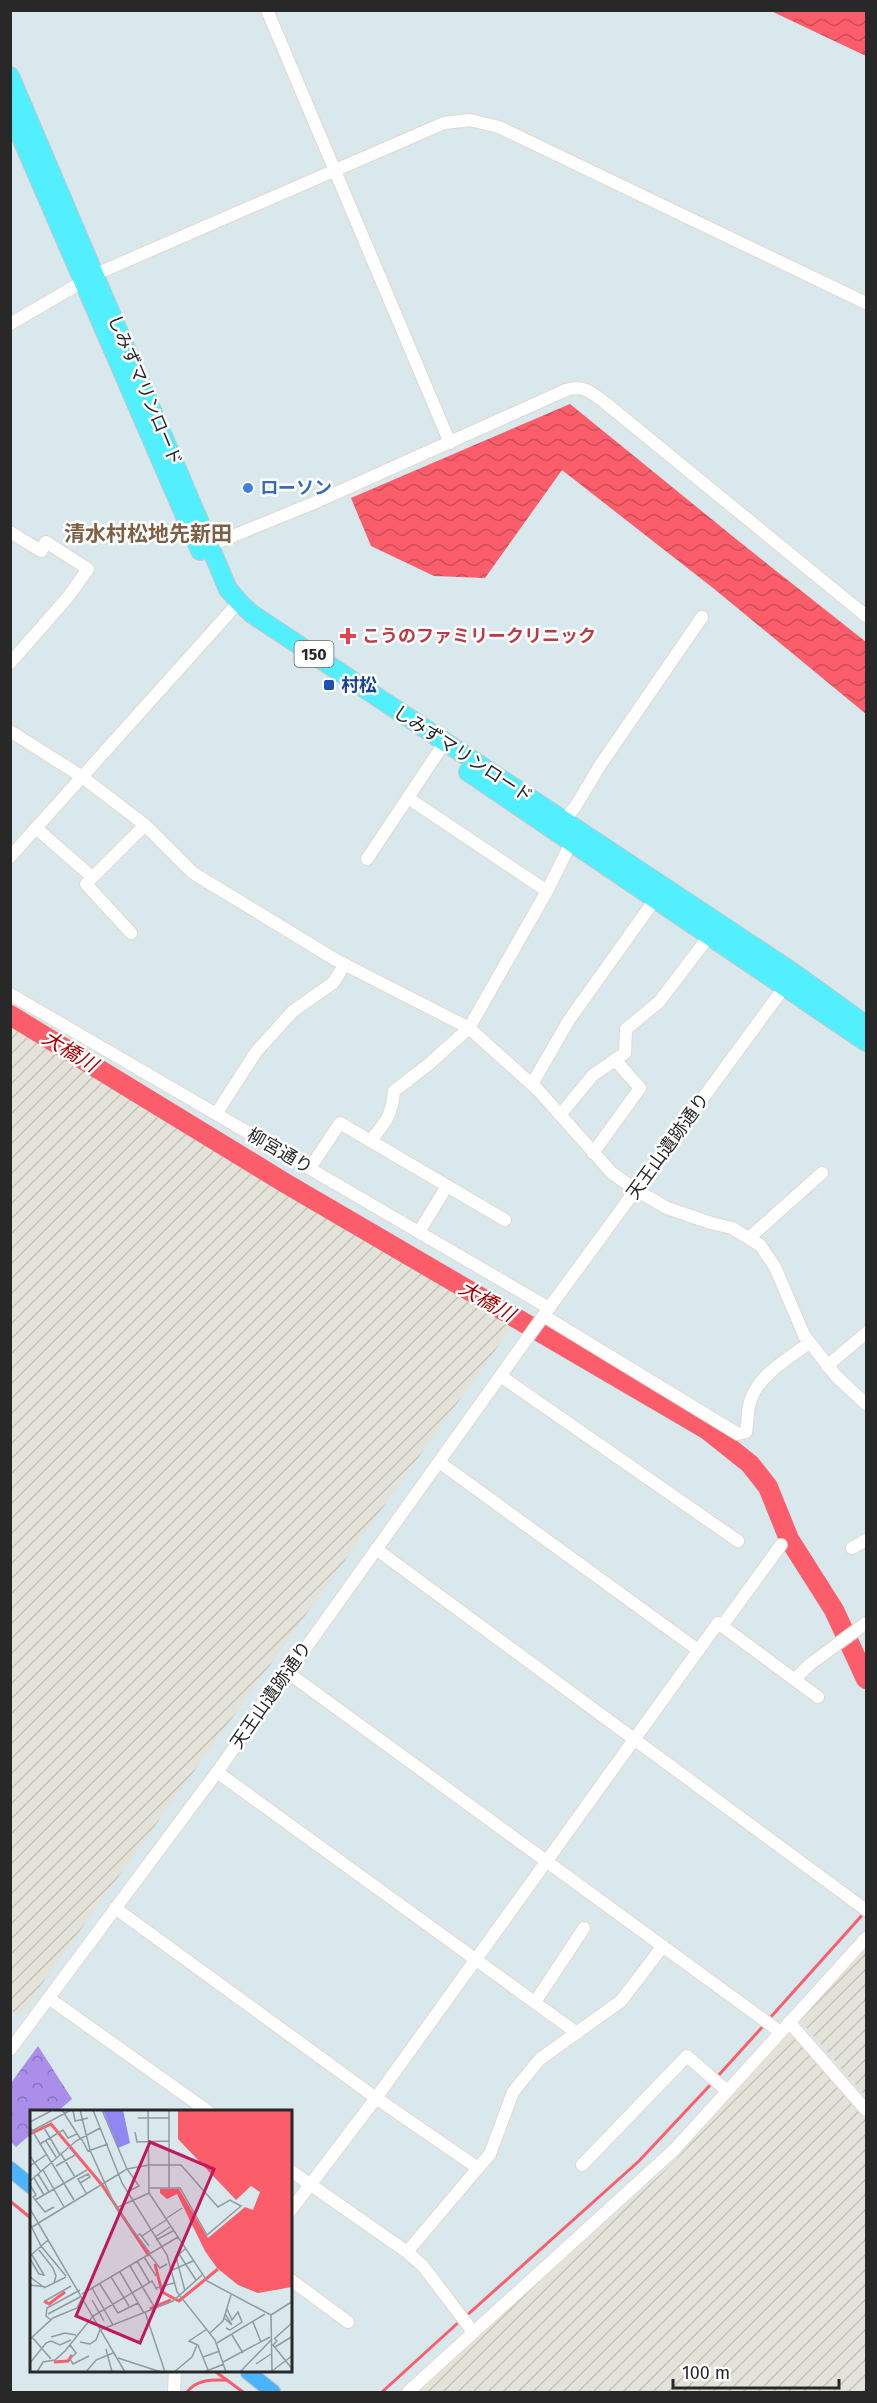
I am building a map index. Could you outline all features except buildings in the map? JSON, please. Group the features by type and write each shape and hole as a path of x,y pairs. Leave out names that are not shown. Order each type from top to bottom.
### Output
{"highway":[{"name":"しみずマリンロード","path":"10,76 89,278 219,593 710,935 867,1025"},
{"name":"しみずマリンロード","path":"10,112 211,545 235,606"},
{"name":"しみずマリンロード","path":"441,747 564,820 789,980 867,1042"}],"main road":[{"path":"10,2169 30,2185"},
{"path":"249,2373 273,2392"}],"street":[{"path":"267,10 450,442"},
{"path":"10,324 89,278 444,123 470,120 499,127 867,303"},
{"path":"211,545 316,502 566,390 578,387 589,391 867,616"},
{"path":"10,532 41,551 46,542 88,569 68,597 10,663"},
{"path":"10,856 235,606"},
{"path":"564,820 702,617"},
{"path":"10,731 81,777 145,825 193,873 345,964 469,1028 532,1084 612,1173 636,1190 667,1208 732,1228 760,1245 775,1267 790,1307 809,1343 827,1366 867,1404"},
{"path":"367,859 441,747"},
{"path":"408,798 547,891"},
{"path":"131,933 86,884 145,825"},
{"path":"36,828 92,878"},
{"path":"370,1141 388,1119 394,1091 429,1064 469,1028 547,891 572,841"},
{"path":"532,1084 569,1020 656,898"},
{"path":"560,1115 592,1075 625,1053 626,1029 659,1002 710,935"},
{"path":"216,1113 256,1053 293,1011 333,983 345,964"},
{"name":"天王山遺跡通り","path":"10,2050 217,1772 545,1314 789,980"},
{"name":"柳宮通り","path":"10,994 419,1232 545,1314 738,1434 746,1432 748,1408 756,1388 809,1343"},
{"path":"593,1153 640,1088 616,1061"},
{"path":"310,1168 340,1123 505,1220"},
{"path":"749,1238 822,1173"},
{"path":"419,1232 447,1186"},
{"path":"827,1366 867,1333"},
{"path":"502,1377 738,1541"},
{"path":"439,1462 698,1650"},
{"path":"852,1548 867,1540"},
{"path":"722,1626 781,1545"},
{"path":"376,1549 867,1910"},
{"path":"292,2209 376,2098 718,1623 818,1697"},
{"path":"795,1679 809,1665 867,1623"},
{"path":"287,1672 779,2031"},
{"path":"217,1772 477,1958 577,2033"},
{"path":"115,1908 376,2098 478,2168"},
{"path":"535,2002 584,1928"},
{"path":"408,2392 674,2150 779,2031 867,1938"},
{"path":"407,2252 490,2154 513,2092 540,2059 621,2001 663,1947"},
{"path":"50,1998 206,2110"},
{"path":"789,2022 867,2110"},
{"path":"582,2165 687,2056 727,2091"},
{"path":"292,2172 407,2252 423,2266 473,2332"},
{"path":"292,2281 348,2322"},
{"path":"174,2392 175,2373"}],"shaded area":[{"path":"11,1021 516,1321 19,2016 10,2009"},
{"path":"866,1946 866,2097 800,2020"},
{"path":"790,2031 866,2118 866,2392 415,2392 672,2164"}],"green space":[{"path":"38,2046 72,2099 59,2110 30,2110 30,2135 16,2147 11,2142 11,2083"}],"water":[{"path":"771,11 866,11 866,56"},
{"path":"570,404 866,642 866,714 713,588 562,470 485,578 434,576 371,546 351,498"}],"waterway":[{"name":"大橋川","path":"10,1015 285,1183 706,1429 750,1464 768,1487 789,1539 834,1610 866,1679"},
{"path":"769,2019 865,1912"},
{"path":"717,2077 765,2024"},
{"path":"465,2317 639,2161 713,2082"},
{"path":"10,2201 30,2217"},
{"path":"382,2392 460,2321"},
{"path":"217,2373 243,2392"},
{"path":"187,2392 200,2382 227,2380"}],"place":[{"name":"ローソン","path":"248,488"},
{"name":"こうのファミリークリニック","path":"348,636"},
{"name":"村松","path":"329,685"}],"district":[{"name":"清水村松地先新田","path":"148,534"}]}
